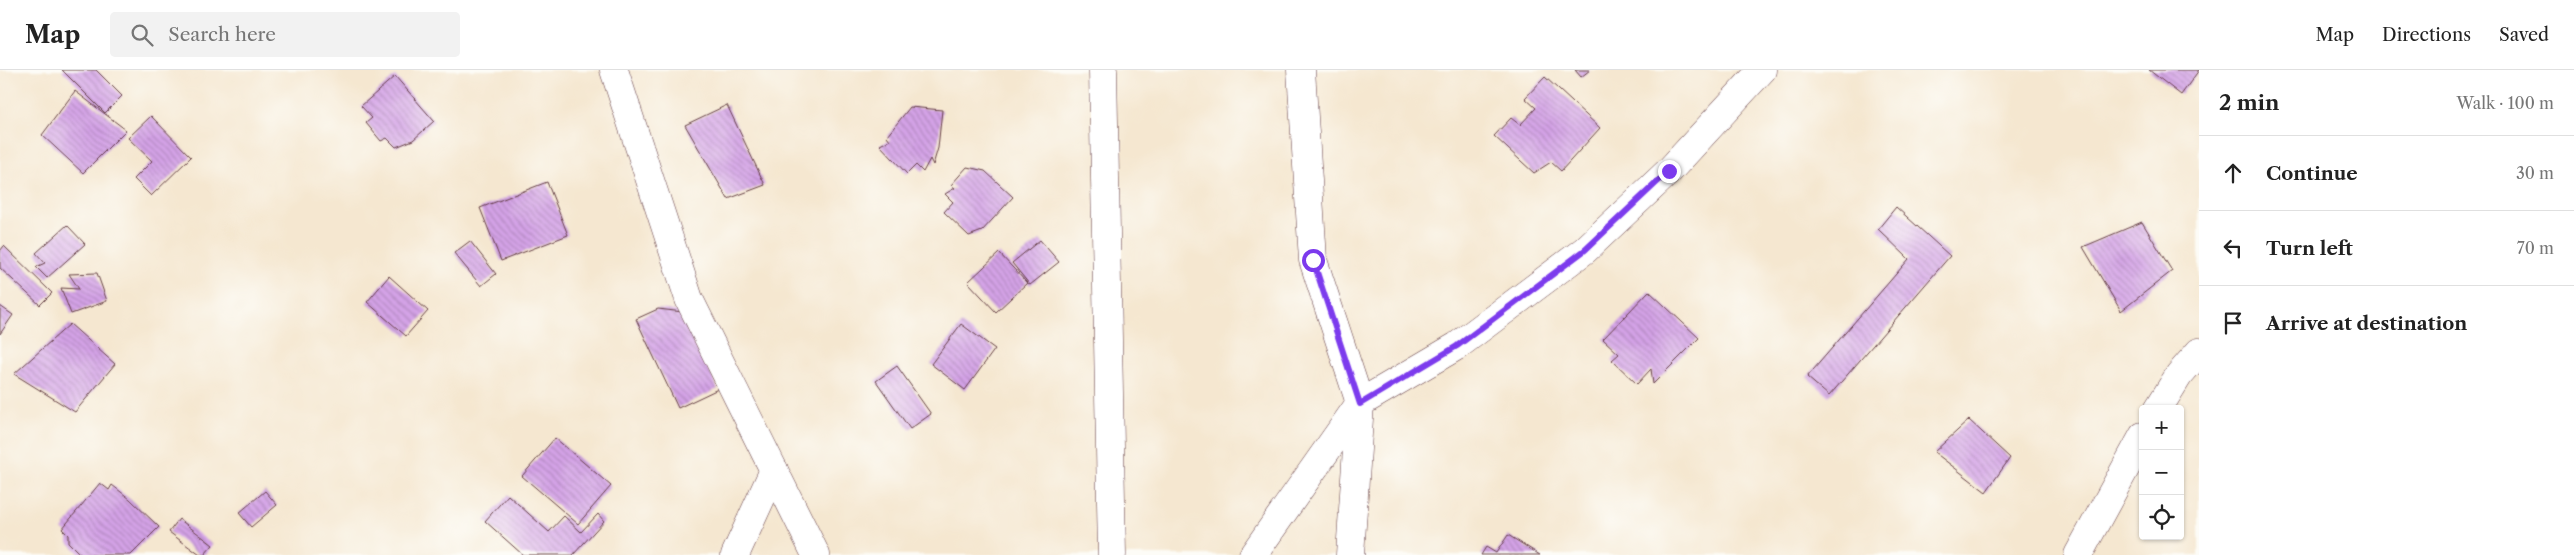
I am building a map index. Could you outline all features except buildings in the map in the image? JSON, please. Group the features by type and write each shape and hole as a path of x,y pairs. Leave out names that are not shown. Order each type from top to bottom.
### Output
{"street":[{"path":"614,70 689,299 816,555"},
{"path":"1103,70 1112,555"},
{"path":"1301,70 1313,260 1360,404 1350,555"},
{"path":"1253,555 1360,404 1457,346 1585,250 1669,171 1762,70"},
{"path":"2160,405 2178,375 2199,352"},
{"path":"2078,555 2139,443"},
{"path":"735,555 774,470"}],"route":[{"path":"1313,260 1360,404 1457,346 1585,250 1669,171"}]}
